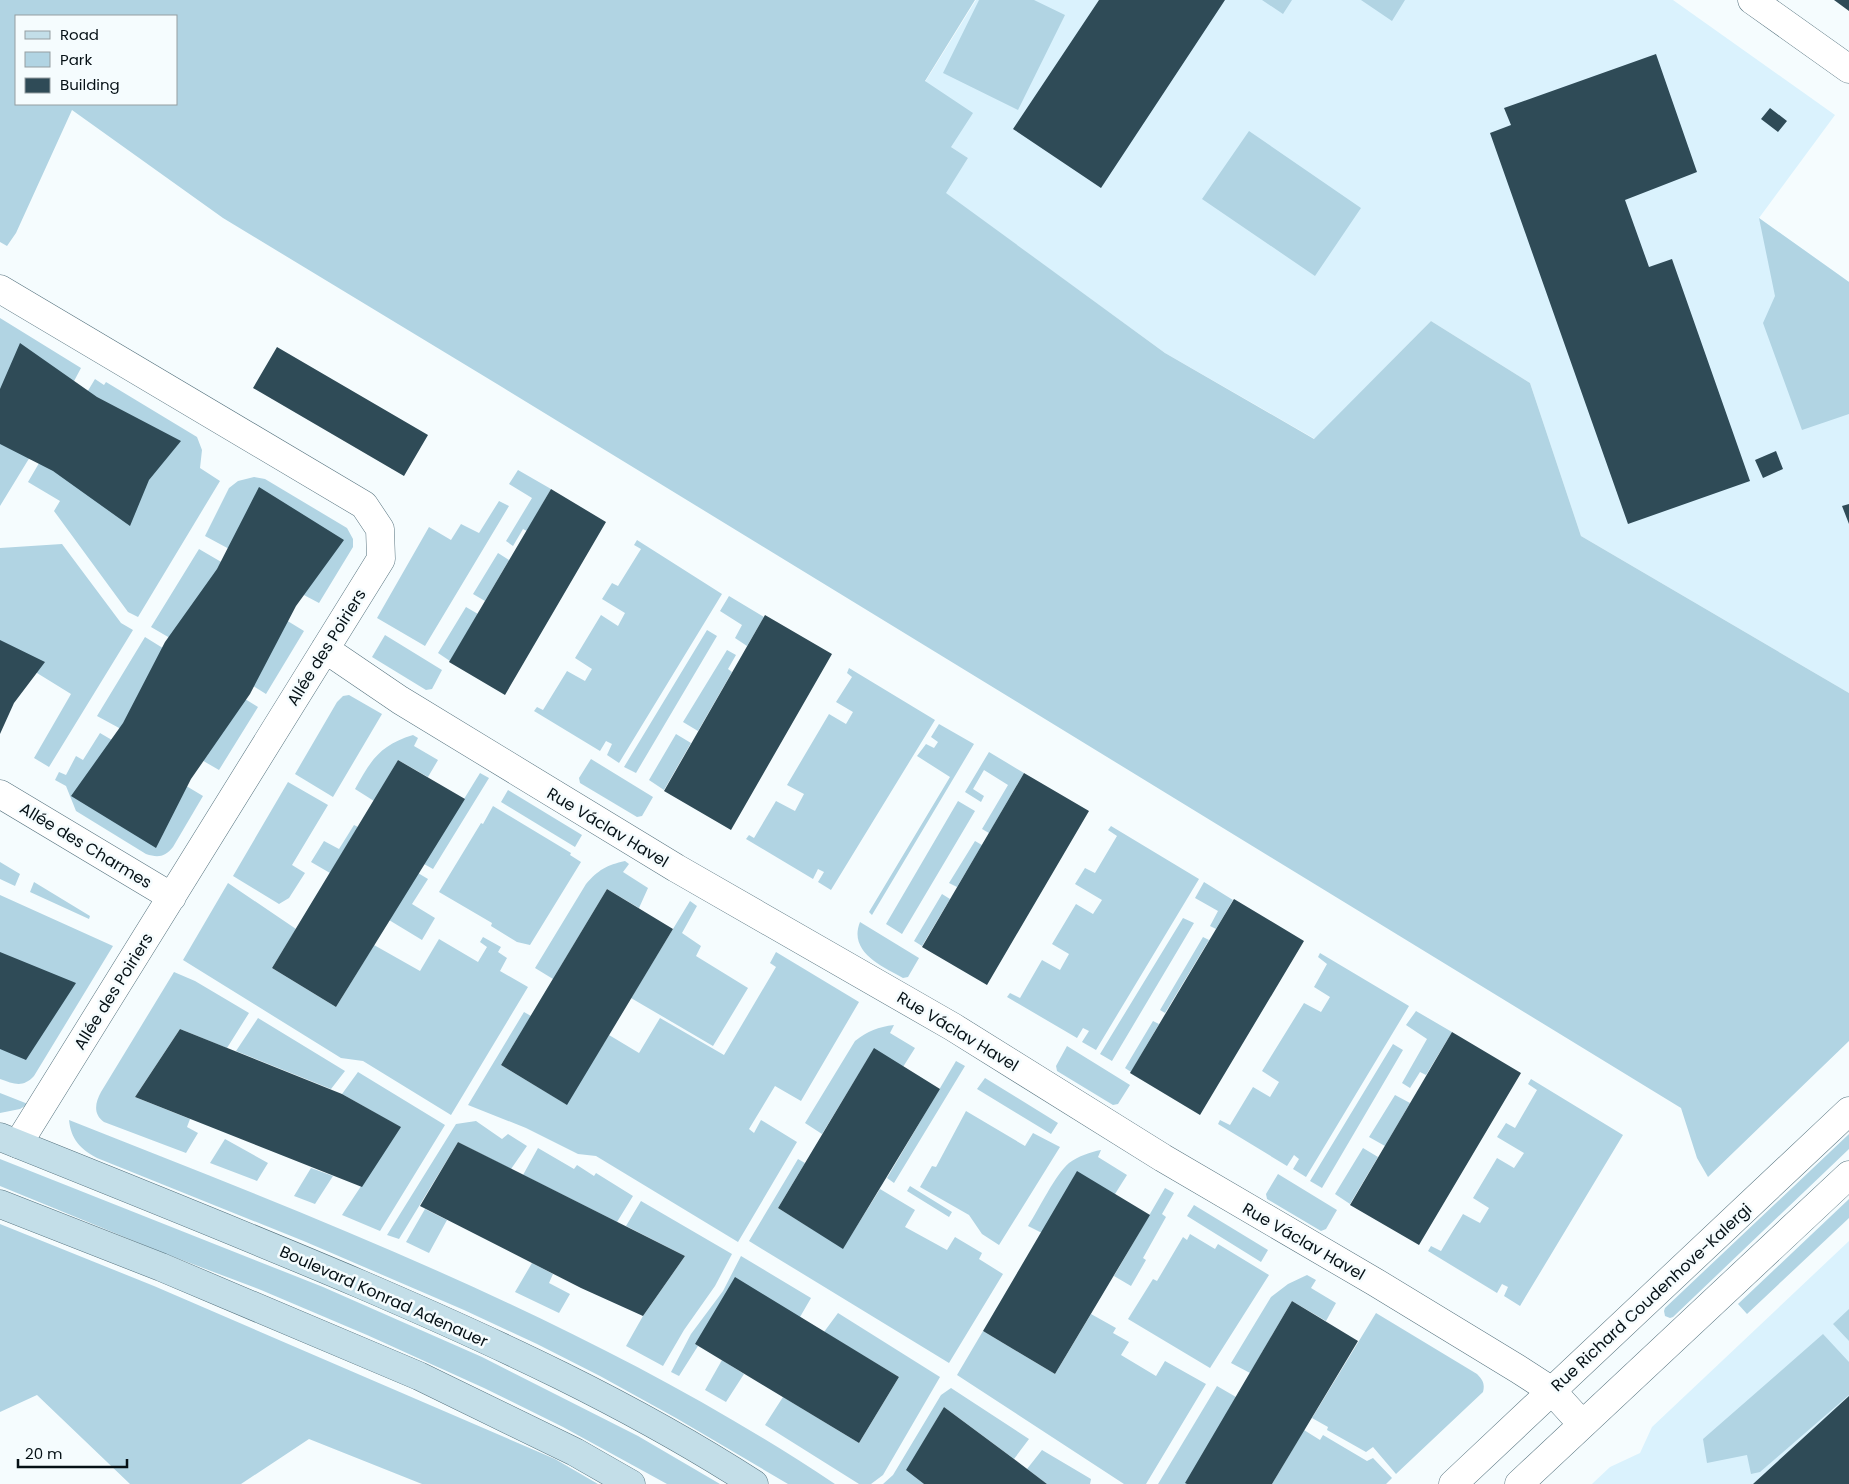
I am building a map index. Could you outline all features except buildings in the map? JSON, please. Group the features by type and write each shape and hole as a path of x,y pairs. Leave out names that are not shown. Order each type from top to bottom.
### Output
{"main road":[{"name":"Boulevard Konrad Adenauer","path":"9,1141 267,1244 454,1324 593,1392 717,1461 754,1484"},
{"path":"0,1204 161,1267 419,1376 575,1452 631,1484"}],"street":[{"path":"1752,0 1849,68"},
{"name":"Allée des Poiriers","path":"0,289 364,505 380,529 380,559 172,897 9,1141"},
{"name":"Rue Václav Havel","path":"325,648 400,700 676,868 953,1027 1163,1158 1374,1282 1552,1391 1582,1424"},
{"name":"Allée des Charmes","path":"0,794 172,897"},
{"name":"Rue Richard Coudenhove-Kalergi","path":"1453,1484 1849,1111"},
{"path":"1519,1484 1849,1175"}],"shaded area":[{"path":"976,0 1673,0 1835,115 1759,218 1849,282 1849,693 1581,536 1530,383 1431,321 1315,439 1165,353 945,193 968,158 951,147 925,82"},
{"path":"1849,1241 1849,1484 1592,1484 1610,1467 1640,1453 1652,1427"}],"green space":[{"path":"0,0 975,0 925,81 973,113 951,147 968,158 946,193 1165,353 1314,439 1431,321 1530,383 1581,536 1849,693 1849,1041 1708,1177 1697,1158 1681,1108 223,218 72,110 16,233 7,246 0,242"},
{"path":"979,0 1034,0 1065,15 1018,110 943,73"},
{"path":"1262,0 1292,0 1283,14"},
{"path":"1361,0 1405,0 1392,21"},
{"path":"1249,131 1361,208 1315,276 1202,199"},
{"path":"1759,218 1849,282 1849,414 1802,430 1763,323 1775,296"},
{"path":"0,318 81,368 73,383 86,394 95,379 104,385 106,382 197,437 202,450 200,468 220,481 138,617 128,612 54,511 60,501 28,482 42,458 33,452 0,506"},
{"path":"518,470 551,489 527,531 523,529 513,546 506,541 532,498 509,484"},
{"path":"254,477 265,479 347,528 353,539 353,547 319,603 302,594 286,620 304,631 266,694 253,686 245,699 258,707 219,770 200,759 183,784 203,796 173,847 164,855 146,854 76,811 66,786 55,780 59,772 66,775 76,756 83,760 100,733 117,743 132,735 97,716 145,637 174,655 187,648 151,627 199,549 223,563 231,550 205,536 229,488 238,481"},
{"path":"499,501 509,506 425,646 377,618 429,527 451,540 461,524 479,533"},
{"path":"637,540 722,594 619,763 607,755 612,744 606,741 600,751 534,711 537,707 543,710 567,671 585,681 592,669 575,658 601,615 618,626 625,613 602,599 612,583 618,586 641,549 634,545"},
{"path":"62,544 121,623 133,630 49,767 34,758 71,694 37,673 23,670 0,731 0,548"},
{"path":"498,553 509,560 485,601 473,594"},
{"path":"729,596 764,617 747,646 735,638 742,625 720,611"},
{"path":"466,607 478,614 450,661 438,653"},
{"path":"707,630 717,636 636,773 624,767"},
{"path":"385,635 442,670 432,689 426,690 372,657"},
{"path":"727,650 736,655 728,669 732,672 698,731 683,722"},
{"path":"849,668 935,720 831,890 818,882 824,872 818,869 813,879 746,839 749,835 754,838 776,801 795,811 804,794 787,785 829,714 846,724 853,712 836,702 852,677 847,673"},
{"path":"349,695 382,714 333,797 295,774 337,702 343,696"},
{"path":"939,724 974,744 872,915 869,912 950,777 917,756 926,744 934,748 938,742 931,737"},
{"path":"676,734 691,743 664,790 649,780"},
{"path":"413,735 418,738 414,746 438,760 428,777 398,760 374,801 355,789 366,770 384,749"},
{"path":"989,752 1024,773 989,833 982,829 1008,785 984,770 973,789 984,796 981,802 965,792"},
{"path":"591,759 653,797 642,816 637,817 580,783 579,778"},
{"path":"480,773 489,778 433,869 424,864"},
{"path":"288,782 328,805 292,865 305,873 289,898 279,904 233,876"},
{"path":"508,790 582,835 575,847 501,802"},
{"path":"958,801 975,811 902,934 886,924"},
{"path":"493,806 571,853 570,855 581,862 530,945 517,942 491,926 492,923 439,892"},
{"path":"354,825 358,827 330,873 311,862 324,841 339,849"},
{"path":"1111,826 1199,879 1096,1050 1082,1042 1089,1031 1083,1028 1077,1038 1007,997 1010,993 1020,998 1042,960 1060,970 1069,954 1052,944 1076,904 1093,914 1102,900 1075,884 1085,868 1095,873 1117,836 1108,830"},
{"path":"975,841 982,845 957,887 949,883"},
{"path":"625,861 629,864 623,872 648,888 639,908 607,889 553,979 535,968 586,884 603,869"},
{"path":"0,862 20,874 15,886 0,879"},
{"path":"418,873 428,879 412,904 435,918 422,940 389,920"},
{"path":"34,882 90,916 89,919 30,892"},
{"path":"1204,882 1233,900 1216,929 1210,926 1218,911 1195,898"},
{"path":"228,883 296,929 272,968 336,1007 374,945 420,971 439,939 478,962 487,947 480,942 483,937 501,947 498,952 507,958 500,971 528,987 451,1115 363,1061 341,1058 183,960"},
{"path":"942,894 950,899 922,946 914,941"},
{"path":"0,895 113,946 34,1076 22,1084 0,1079"},
{"path":"690,901 697,906 682,933 701,946 696,956 748,988 713,1046 631,998"},
{"path":"1183,918 1194,923 1112,1061 1100,1054"},
{"path":"860,922 919,958 908,977 903,978 869,957 859,942"},
{"path":"1203,937 1209,940 1165,1013 1160,1010"},
{"path":"776,952 859,1002 801,1101 775,1086 749,1129 754,1133 761,1120 797,1142 738,1242 596,1156 578,1154 526,1128 468,1105 524,1012 531,1016 501,1065 566,1104 609,1035 639,1053 660,1018 724,1055 776,967 770,963"},
{"path":"1320,953 1409,1006 1306,1177 1293,1169 1299,1159 1294,1155 1287,1166 1218,1124 1220,1120 1230,1125 1253,1087 1270,1097 1279,1082 1262,1071 1304,1003 1321,1012 1330,997 1314,987 1327,964 1318,957"},
{"path":"174,972 195,981 249,1013 227,1048 180,1029 135,1097 190,1119 187,1127 198,1133 186,1153 104,1122 100,1119 96,1108 101,1092"},
{"path":"1416,1011 1452,1032 1426,1075 1420,1072 1410,1088 1402,1083 1427,1039 1406,1025"},
{"path":"258,1018 345,1071 331,1089 236,1051"},
{"path":"1153,1021 1159,1024 1131,1072 1125,1068"},
{"path":"894,1025 890,1033 915,1048 903,1067 874,1049 822,1134 805,1123 855,1041 873,1030"},
{"path":"1393,1044 1403,1050 1322,1188 1310,1181"},
{"path":"1067,1046 1130,1085 1118,1104 1113,1105 1057,1071 1056,1066"},
{"path":"956,1061 965,1066 894,1183 887,1178"},
{"path":"358,1072 445,1125 380,1231 342,1215 400,1127 342,1094"},
{"path":"985,1078 1058,1123 1051,1134 977,1089"},
{"path":"1531,1079 1623,1135 1520,1306 1504,1296 1508,1287 1502,1284 1497,1293 1428,1251 1431,1246 1441,1251 1463,1214 1480,1223 1489,1208 1473,1198 1497,1158 1514,1168 1524,1153 1497,1137 1506,1123 1515,1128 1537,1090 1528,1084"},
{"path":"0,1093 28,1104 20,1109 0,1113"},
{"path":"1395,1095 1410,1103 1385,1146 1369,1137"},
{"path":"966,1111 1025,1146 1033,1133 1060,1147 999,1245 982,1234 969,1215 920,1187 932,1166 936,1167"},
{"path":"69,1120 364,1239 558,1327 652,1375 745,1427 835,1484 788,1484 676,1418 537,1344 464,1310 306,1242 97,1158 77,1143"},
{"path":"476,1121 502,1139 508,1134 527,1146 511,1169 458,1142 399,1239 387,1235 456,1124"},
{"path":"1849,1134 1849,1149 1673,1317 1665,1316 1665,1308"},
{"path":"225,1139 268,1163 257,1181 210,1163"},
{"path":"538,1148 574,1169 577,1165 594,1176 596,1173 633,1196 617,1222 523,1175"},
{"path":"1363,1148 1378,1157 1350,1204 1335,1194"},
{"path":"1101,1150 1098,1157 1127,1175 1115,1194 1042,1233 1028,1226 1064,1168 1081,1156"},
{"path":"0,1159 323,1287 482,1357 638,1436 720,1484 667,1484 563,1427 484,1388 367,1335 261,1290 161,1252 0,1186"},
{"path":"798,1159 805,1163 778,1208 843,1248 880,1189 915,1210 905,1227 947,1250 955,1237 982,1253 979,1259 1003,1274 949,1363 749,1241"},
{"path":"311,1168 333,1176 315,1204 294,1196"},
{"path":"1278,1174 1337,1210 1326,1229 1321,1231 1267,1199 1266,1194"},
{"path":"910,1186 952,1212 949,1217 907,1191"},
{"path":"1165,1188 1174,1193 1162,1214 1166,1217 1143,1258 1146,1260 1131,1286 1114,1276"},
{"path":"1849,1199 1849,1218 1747,1314 1738,1304"},
{"path":"641,1201 732,1254 715,1286 684,1330 663,1366 626,1346 643,1316 685,1256 626,1226"},
{"path":"1194,1205 1268,1250 1261,1262 1187,1216"},
{"path":"425,1209 447,1220 429,1253 406,1242"},
{"path":"0,1224 154,1286 555,1459 598,1484 422,1484 309,1439 241,1484 130,1484 37,1395 0,1412"},
{"path":"1190,1234 1215,1249 1218,1244 1269,1275 1210,1368 1128,1319 1153,1279 1157,1281 1183,1237 1187,1240"},
{"path":"741,1256 811,1298 800,1317 695,1344 698,1346 679,1376 671,1372 691,1334 723,1291"},
{"path":"532,1263 553,1274 549,1283 570,1294 559,1313 515,1292"},
{"path":"1307,1275 1316,1280 1311,1288 1336,1303 1326,1321 1292,1301 1250,1373 1231,1363 1271,1297 1288,1284"},
{"path":"1849,1309 1849,1341 1833,1324"},
{"path":"838,1313 940,1377 883,1475 871,1484 859,1484 765,1425 783,1397 859,1443 899,1377 824,1332"},
{"path":"1376,1313 1477,1374 1484,1384 1483,1392 1396,1474 1373,1447 1366,1452 1327,1430 1328,1427 1312,1418"},
{"path":"1091,1314 1116,1328 1113,1333 1129,1342 1121,1355 1156,1376 1165,1361 1206,1384 1146,1484 1124,1484 957,1375 983,1331 1055,1374"},
{"path":"1823,1334 1849,1362 1849,1395 1760,1472 1751,1474 1747,1455 1707,1463 1703,1439"},
{"path":"722,1360 744,1374 726,1402 705,1390"},
{"path":"1217,1386 1236,1397 1187,1484 1158,1484"},
{"path":"951,1388 1029,1439 1014,1459 944,1407 907,1470 924,1484 883,1484 893,1475 941,1395"},
{"path":"1304,1430 1320,1440 1323,1435 1367,1461 1373,1458 1392,1478 1386,1484 1272,1484"},
{"path":"1042,1450 1091,1479 1090,1484 1047,1484 1027,1469"}]}
